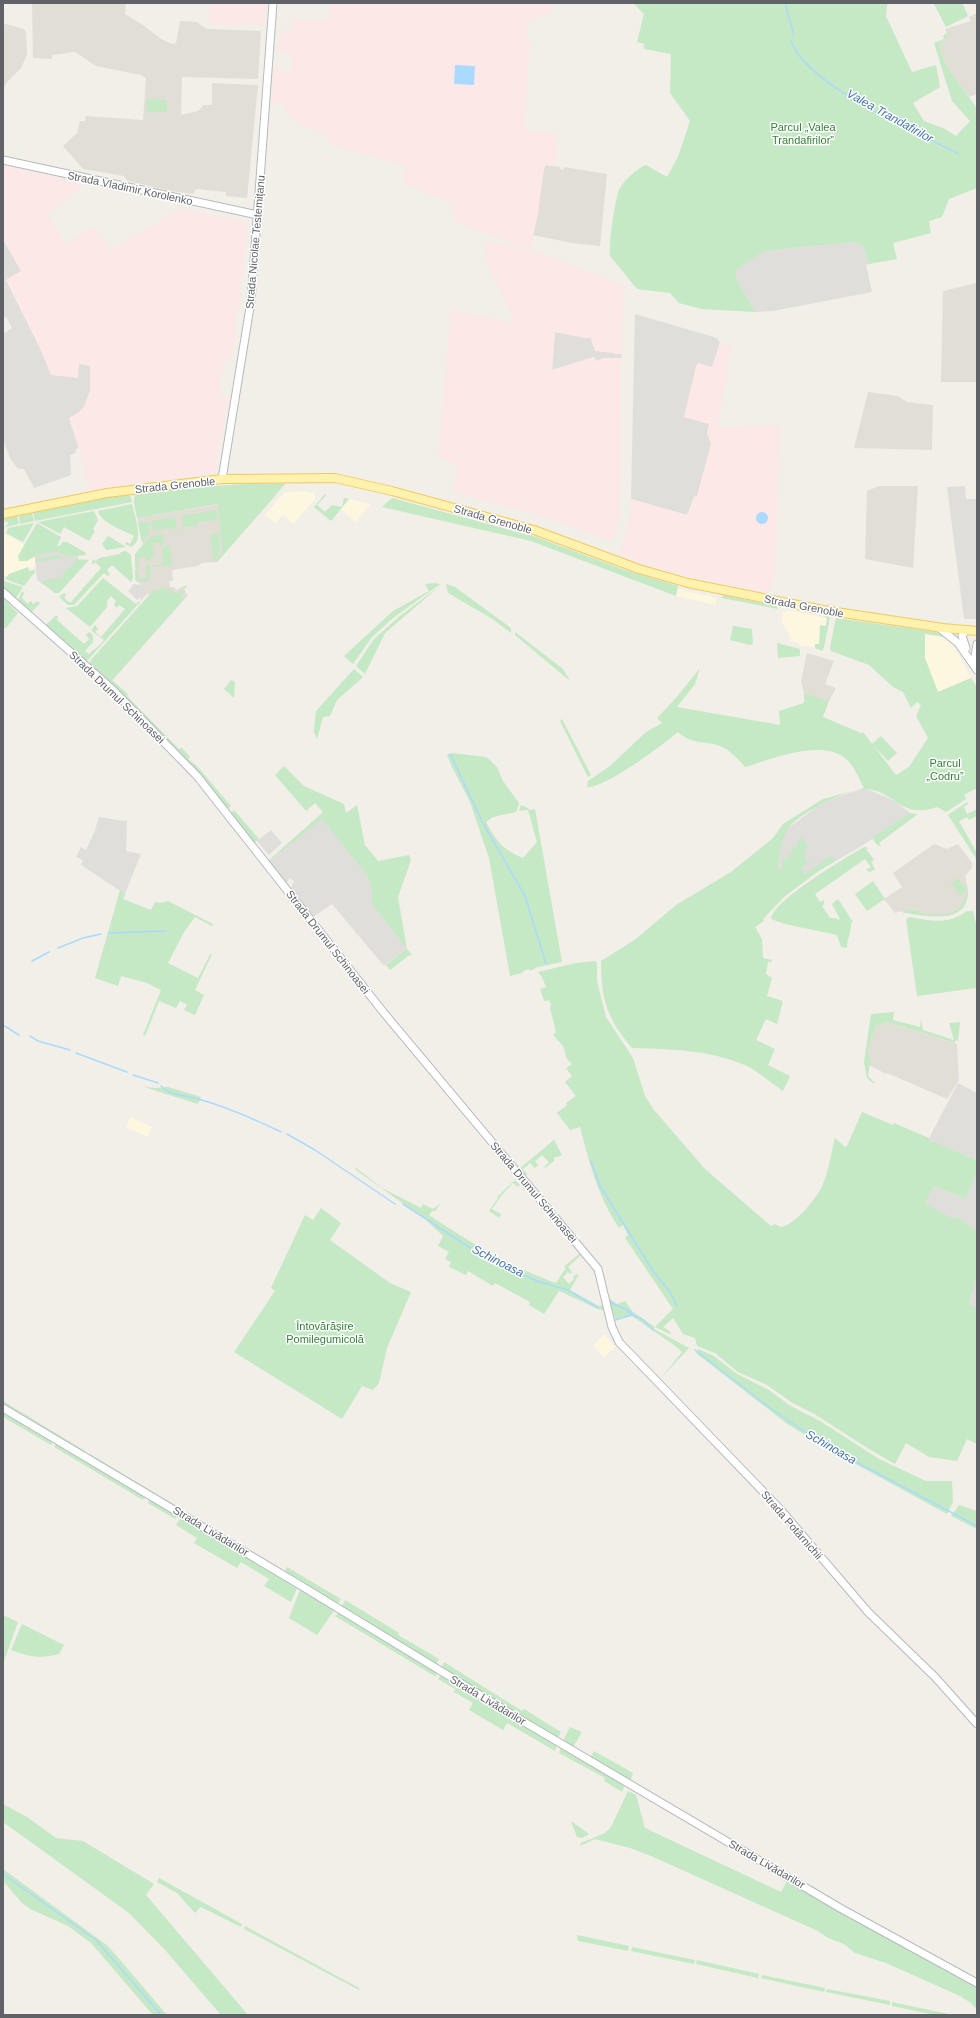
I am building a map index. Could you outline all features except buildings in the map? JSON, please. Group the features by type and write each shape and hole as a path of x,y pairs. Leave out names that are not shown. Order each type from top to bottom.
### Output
{"main road":[{"name":"Strada Grenoble","path":"3,514 107,493 222,479 317,477 340,479 534,530 639,569 677,580 823,610 973,632"}],"street":[{"name":"Strada Nicolae Testemițanu","path":"222,479 248,326 258,215 273,3"},
{"name":"Strada Vladimir Korolenko","path":"3,160 258,215"},
{"name":"Strada Drumul Schinoasei","path":"3,592 116,693 197,776 402,1036 598,1269 612,1323"},
{"path":"938,627 956,640 977,670"},
{"path":"968,656 962,636 973,632"},
{"path":"965,648 969,651 976,649 977,670"},
{"name":"Strada Potârnichii","path":"612,1323 617,1339 623,1347 780,1509 864,1607 935,1677 977,1724"},
{"name":"Strada Livădarilor","path":"3,1408 282,1574 526,1723 840,1908 977,1983"}],"shaded area":[{"path":"32,3 126,3 125,14 143,25 161,39 172,44 176,43 180,21 197,22 207,29 261,31 258,79 182,77 181,115 198,111 204,105 212,105 212,83 258,85 247,198 226,196 226,192 196,189 193,194 172,191 128,181 124,176 83,169 63,146 77,133 80,121 85,121 86,116 143,120 146,78 141,75 96,66 75,52 52,55 52,59 33,58"},
{"path":"210,3 266,3 264,25 233,23 233,26 214,25 213,22 208,22"},
{"path":"330,3 556,3 550,14 534,18 526,25 525,39 530,40 524,130 558,134 554,166 546,165 544,167 538,214 530,249 455,222 453,203 402,183 408,166 333,145 328,142 329,135 305,126 285,111 285,104 271,103 274,64 278,64 278,71 291,72 292,53 278,52 280,31 294,30 291,19 329,21"},
{"path":"977,13 977,94 969,97 944,62 939,45 948,36 945,29 971,21 969,17"},
{"path":"3,23 24,29 26,33 27,55 21,68 8,81 3,89"},
{"path":"3,165 79,181 80,188 62,204 47,213 64,245 93,226 110,251 180,209 248,222 232,359 223,358 220,391 222,397 228,398 215,473 89,490 82,458 69,418 78,413 84,407 90,391 90,366 79,363 78,378 51,375 39,346 6,280 21,271 3,241"},
{"path":"545,165 560,167 560,169 563,170 564,167 607,174 600,246 572,243 533,235"},
{"path":"3,241 21,271 6,280 44,356 90,366 90,391 84,407 78,413 69,418 79,448 76,449 75,453 70,455 71,475 34,488 24,469 18,469 10,458 3,439 3,334 12,328 6,317 3,318"},
{"path":"487,241 541,253 623,285 622,354 595,351 590,337 586,338 555,332 552,370 594,357 596,361 604,358 621,358 620,518 611,541 549,518 453,492 458,465 438,458 451,310 512,323 511,313 487,263 485,254"},
{"path":"856,242 863,247 869,264 866,265 872,292 773,311 755,312 736,278 736,270 763,252"},
{"path":"977,283 977,382 941,382 943,291"},
{"path":"635,314 717,338 720,343 712,367 698,363 685,417 709,424 711,444 697,497 694,497 687,515 631,499"},
{"path":"555,332 586,338 591,337 615,354 622,354 621,358 604,358 596,361 594,357 552,370"},
{"path":"720,343 731,345 718,428 779,425 776,549 772,586 768,593 677,574 619,555 629,521 631,499 687,515 695,496 697,496 711,444 707,433 709,424 684,417 696,366 698,363 712,367"},
{"path":"868,392 898,396 907,402 933,405 932,450 854,448"},
{"path":"879,486 918,486 913,568 865,559 867,491"},
{"path":"965,486 966,499 977,499 977,619 964,619 947,487"},
{"path":"309,491 309,493 314,492 315,499 293,524 283,515 275,523 265,515 285,492"},
{"path":"276,495 217,562 202,563 197,566 172,570 173,581 169,581 170,587 174,587 176,590 186,585 187,586 184,590 188,595 110,683 91,660 149,595 137,580 135,554 143,545 137,518"},
{"path":"349,499 371,504 355,522 341,509"},
{"path":"3,533 34,550 36,566 9,574 7,577 3,574"},
{"path":"34,550 56,550 69,557 78,556 78,563 59,593 55,593 37,580"},
{"path":"134,584 141,585 148,593 140,602 141,597 137,600 128,591"},
{"path":"677,589 717,598 715,605 676,596"},
{"path":"787,610 827,618 825,626 820,625 822,649 799,645 799,643 791,641 787,642 792,639 782,623 783,611 785,613"},
{"path":"925,634 945,637 954,646 971,678 938,692 925,658"},
{"path":"807,653 834,661 825,684 836,688 829,701 804,693 801,681"},
{"path":"864,788 893,800 910,813 863,845 817,872 785,896 772,908 779,835 815,808 830,800"},
{"path":"99,817 124,821 127,820 126,851 141,854 125,894 81,865 83,860 76,857 81,847 86,850 94,833"},
{"path":"322,818 367,875 372,890 372,904 407,949 384,966 332,904 313,917 291,888 294,881 290,878 286,881 270,860"},
{"path":"271,830 282,843 269,855 257,841"},
{"path":"934,844 947,849 958,844 972,863 972,868 965,876 968,889 965,903 953,914 940,916 920,913 917,909 901,912 899,911 895,913 884,899 902,887 893,873"},
{"path":"887,1022 957,1044 959,1080 947,1099 887,1073 886,1074 869,1065 871,1058 867,1052 876,1026"},
{"path":"958,1083 977,1093 977,1156 975,1159 928,1140"},
{"path":"130,1117 152,1127 148,1137 126,1127"},
{"path":"977,1171 977,1231 957,1217 951,1219 925,1203 934,1186 966,1199"},
{"path":"977,1276 977,1308 969,1303"},
{"path":"604,1334 615,1347 604,1357 593,1346"}],"green space":[{"name":"Parcul „Valea Trandafirilor”","path":"633,3 890,3 887,5 886,16 912,72 936,65 940,87 913,103 924,121 945,129 956,136 970,121 952,101 934,43 944,39 943,36 946,33 948,36 939,45 944,62 976,107 977,188 949,199 942,217 929,221 931,233 893,243 897,259 869,264 863,247 856,242 763,252 736,270 736,278 755,312 701,309 679,303 670,293 637,289 610,256 612,224 619,189 638,169 646,165 667,177 678,157 690,121 670,93 671,54 644,49 644,44 637,42 644,14"},
{"path":"962,3 968,16 946,27 934,4"},
{"path":"147,99 167,100 167,112 147,112"},
{"path":"258,483 285,484 217,562 215,561 222,552 218,504 137,518 134,497 138,492 213,484 213,486"},
{"path":"126,494 130,496 132,502 35,521 33,511"},
{"path":"325,494 327,494 317,505 325,512 332,505 342,507 344,498 349,499 331,521 314,507"},
{"path":"392,498 536,537 625,570 678,586 676,596 531,541 382,507"},
{"path":"132,504 138,527 138,534 135,544 131,547 125,544 127,542 130,544 134,536 108,523 103,519 98,511"},
{"path":"216,510 217,520 197,522 197,526 184,527 183,529 182,516"},
{"path":"94,511 98,520 93,529 95,531 89,541 64,527 60,534 38,522"},
{"path":"32,513 34,521 20,524 19,516"},
{"path":"17,516 19,524 5,527 9,522 5,522 4,519"},
{"path":"175,517 177,530 174,528 153,530 151,521"},
{"path":"149,522 149,534 142,543 138,523"},
{"path":"34,523 23,542 6,533 8,528"},
{"path":"37,523 61,537 57,546 63,542 67,542 86,553 86,555 69,557 56,551 37,555 27,561 19,561 18,556"},
{"path":"219,533 219,551 216,558 213,560 211,534"},
{"path":"162,534 164,544 161,546 161,543 153,543 154,556 146,562 145,557 138,558 138,567 135,568 135,554 151,536"},
{"path":"108,536 125,547 106,550 102,544"},
{"path":"169,544 172,565 153,567 154,561 154,565 163,565 162,549"},
{"path":"126,551 131,555 133,578 131,582 112,565 107,570 110,574 108,576 104,573 74,605 68,605 59,597 64,593 66,595 64,598 70,603 101,568 95,562 93,565 93,559 96,561 99,558 120,554 121,552"},
{"path":"56,555 64,558 35,562 37,559"},
{"path":"75,559 89,560 59,593 55,593 42,582 64,577 63,572 73,565"},
{"path":"150,564 150,580 137,582 135,579 135,569 138,569 139,579 147,578 146,566"},
{"path":"28,567 29,571 35,570 35,572 24,586 5,579 9,574"},
{"path":"103,578 136,604 139,601 140,602 88,660 84,661 45,626 56,615 58,617 57,620 84,644 89,639 86,635 89,632 93,635 93,642 85,651 89,654 104,640 92,631 95,625 98,629 95,632 101,637 125,609 119,605 117,608 114,605 116,601 111,596 107,601 107,607 90,627 66,608 77,606"},
{"path":"4,581 23,587 16,598 3,589"},
{"path":"425,584 440,584 393,618 372,637 353,664 344,656 393,611 429,591"},
{"path":"442,584 385,633 365,674 356,666 374,639 400,616"},
{"path":"446,584 455,587 511,628 511,633 491,618 448,593"},
{"path":"167,588 175,593 184,590 185,592 181,596 184,599 112,680 128,694 127,696 179,749 182,748 190,757 188,759 197,766 231,806 229,808 226,808 89,666 91,660 154,590"},
{"path":"22,591 24,593 22,598 28,604 30,601 34,604 37,601 40,603 30,614 17,602"},
{"path":"723,595 776,606 778,609 722,598"},
{"path":"3,598 18,613 6,628 3,628"},
{"path":"823,616 830,617 824,648 822,651 815,648 815,644 819,644 820,625 826,626 827,618"},
{"name":"Parcul „Codru”","path":"836,618 936,632 950,639 925,634 925,658 938,692 971,678 977,687 977,788 964,795 966,799 946,812 937,807 925,810 906,808 885,794 876,791 866,789 849,792 864,788 854,768 846,759 836,753 824,750 797,752 782,755 745,767 734,755 724,748 714,744 694,741 678,732 620,774 595,786 587,787 588,781 610,766 646,732 662,723 657,718 676,698 700,668 695,684 677,707 780,725 779,711 804,703 804,693 829,701 823,717 861,733 863,732 872,744 881,736 897,753 888,761 873,745 896,775 909,767 928,738 916,716 921,705 917,702 911,708 903,692 893,687 869,665 831,651 830,647"},
{"path":"733,626 752,629 753,644 750,645 730,640"},
{"path":"515,632 563,669 570,681 515,635"},
{"path":"777,643 800,649 800,656 778,658"},
{"path":"354,669 363,677 337,700 330,716 323,717 317,739 314,732 316,711"},
{"path":"231,680 235,682 234,698 224,689"},
{"path":"562,719 591,775 588,777 560,721"},
{"path":"452,753 486,757 497,767 503,781 519,803 516,812 493,817 486,822 493,835 505,848 523,858 537,842 528,810 519,811 521,805 529,810 535,809 562,962 538,967 530,971 529,969 523,971 522,973 510,976 489,858 470,802 447,755"},
{"path":"284,766 304,786 344,804 346,813 357,805 365,845 378,861 409,855 411,860 398,897 407,949 372,904 372,890 367,875 322,819 270,860 286,881 290,878 286,883 283,883 268,861 323,812 315,803 306,811 275,775"},
{"path":"849,792 814,808 795,821 787,830 781,847 778,870 781,870 783,859 787,859 788,855 791,855 793,847 796,847 801,837 809,847 805,847 805,861 810,861 801,868 805,874 831,856 837,860 817,872 785,896 763,919 764,921 755,927 762,939 763,958 772,960 771,962 768,962 766,974 772,978 767,996 783,1001 777,1024 766,1019 756,1040 775,1049 768,1065 790,1076 783,1091 747,1066 719,1057 691,1051 632,1048 611,1018 604,998 601,974 601,961 636,939 676,905 731,872 773,838 783,824 823,799"},
{"path":"967,802 968,804 964,807 967,814 977,809 977,816 969,820 967,817 959,821 977,853 977,860 948,815"},
{"path":"234,810 259,839 253,844 230,814"},
{"path":"910,813 918,814 879,843 881,846 877,845 872,838"},
{"path":"864,847 869,848 866,849 874,860 871,862 875,869 870,872 866,870 871,867 865,859 815,894 820,902 824,900 824,904 822,906 830,918 840,919 832,904 838,899 853,922 851,923 847,948 841,947 837,935 785,924 771,919 775,911 796,891 827,869"},
{"path":"958,878 967,890 960,895 951,883"},
{"path":"873,881 885,899 867,911 855,894"},
{"path":"968,889 967,901 962,909 954,914 933,916 901,912 917,909 920,913 937,915 951,913 957,910 961,905"},
{"path":"120,890 125,894 123,899 151,910 155,902 162,903 168,901 213,924 212,926 195,917 184,932 168,963 198,978 211,953 212,954 195,990 204,995 195,1015 184,1010 187,1005 180,1001 176,1008 159,1001 145,1036 143,1035 161,990 147,983 121,976 118,986 95,978"},
{"path":"967,911 973,911 977,928 977,988 917,996 906,919 910,917 939,921 953,918"},
{"path":"407,949 412,955 408,956 390,970 386,965"},
{"path":"597,962 597,981 606,1017 633,1058 645,1096 654,1110 705,1169 771,1226 775,1224 781,1227 787,1225 799,1216 811,1203 825,1179 835,1138 845,1147 847,1146 862,1112 893,1125 894,1123 929,1138 929,1140 977,1160 977,1171 966,1199 934,1186 925,1203 951,1218 957,1217 977,1231 977,1276 969,1303 977,1308 977,1444 967,1439 957,1461 929,1457 906,1443 895,1464 816,1415 791,1402 767,1385 738,1372 715,1353 697,1346 695,1338 683,1334 673,1318 663,1327 671,1332 670,1334 655,1327 673,1309 625,1238 628,1235 623,1225 619,1228 611,1215 591,1167 580,1127 570,1130 557,1113 567,1105 566,1103 576,1096 565,1082 572,1076 566,1068 572,1064 567,1059 563,1046 553,1035 556,1032 550,1008 551,1004 549,1000 544,1001 540,989 546,987 538,972 576,963"},
{"path":"894,1012 893,1020 920,1027 921,1019 923,1030 954,1040 949,1023 960,1022 958,1041 955,1040 955,1043 887,1022 876,1026 867,1052 871,1058 868,1076 875,1083 874,1084 867,1078 864,1062 871,1014"},
{"path":"144,1087 168,1087 201,1097 198,1104"},
{"path":"554,1140 562,1155 554,1158 554,1161 545,1168 544,1167 549,1162 542,1155 535,1161 538,1165 535,1168 530,1163 523,1169 527,1174 525,1176 519,1169"},
{"path":"355,1167 382,1188 421,1208 423,1204 433,1209 441,1203 435,1211 432,1211 429,1215 459,1235 507,1262 539,1277 556,1283 566,1268 564,1267 581,1252 588,1261 581,1255 568,1267 572,1272 570,1274 568,1272 563,1277 569,1284 574,1279 573,1277 576,1274 581,1277 578,1276 570,1290 599,1306 604,1305 606,1311 598,1309 559,1291 544,1314 529,1305 530,1302 495,1283 493,1286 468,1271 466,1275 449,1267 451,1262 445,1259 449,1252 438,1246 443,1236 425,1219 356,1170"},
{"path":"515,1180 520,1185 518,1187 513,1183 492,1209 501,1214 499,1218 489,1211 498,1198 497,1197"},
{"name":"Întovărășire Pomilegumicolă","path":"321,1208 341,1223 330,1240 390,1283 411,1292 387,1348 379,1383 373,1390 362,1386 342,1419 234,1352 275,1291 271,1288 305,1215 313,1220"},
{"path":"609,1298 617,1304 625,1301 633,1312 655,1327 654,1329 689,1348 661,1378 682,1352 632,1316 617,1319 615,1318"},
{"path":"698,1349 714,1356 737,1374 769,1390 789,1405 820,1421 879,1459 926,1481 952,1481 953,1502 947,1514 821,1445 786,1423 696,1353"},
{"path":"3,1401 85,1451 85,1453 3,1404"},
{"path":"3,1410 54,1440 51,1445 3,1417"},
{"path":"57,1442 146,1495 143,1500 54,1447"},
{"path":"90,1454 180,1508 179,1510 89,1456"},
{"path":"150,1498 178,1514 175,1519 148,1503"},
{"path":"959,1505 977,1511 977,1529 951,1516"},
{"path":"182,1516 298,1586 291,1602 264,1586 269,1579 241,1562 237,1568 194,1543 197,1538 176,1525"},
{"path":"287,1567 341,1599 335,1604 285,1571"},
{"path":"301,1587 335,1609 317,1635 289,1618"},
{"path":"345,1600 399,1633 398,1635 439,1659 436,1665 341,1608"},
{"path":"339,1613 436,1671 436,1677 335,1616"},
{"path":"3,1615 18,1622 3,1664"},
{"path":"22,1624 64,1645 59,1654 35,1656 11,1650"},
{"path":"444,1662 522,1711 524,1709 561,1732 558,1738 441,1669"},
{"path":"440,1676 443,1676 557,1745 555,1751 507,1723 503,1730 469,1710 473,1703 454,1692 455,1689 438,1679"},
{"path":"570,1727 582,1732 573,1747 563,1741"},
{"path":"561,1747 625,1784 622,1792 604,1781 605,1778 559,1753"},
{"path":"594,1751 633,1773 630,1781 590,1758"},
{"path":"628,1791 636,1795 645,1828 781,1892 788,1879 977,1986 977,2010 971,2003 960,1996 886,1963 855,1953 844,1944 828,1938 818,1931 651,1856 630,1848 595,1839 580,1846 581,1843 605,1833 611,1827"},
{"path":"3,1804 27,1817 56,1838 83,1841 154,1884 146,1895 248,2015 221,2015 166,1951 129,1913 3,1822"},
{"path":"571,1821 589,1834 582,1838 577,1837"},
{"path":"3,1869 108,1946 167,2015 153,2015 91,1943 68,1926 30,1909 22,1903 3,1881"},
{"path":"159,1878 242,1924 241,1927 201,1907 195,1913 177,1893 157,1882"},
{"path":"245,1926 359,1988 359,1990 244,1929"},
{"path":"577,1935 629,1946 628,1951 578,1941"},
{"path":"632,1947 695,1960 694,1964 631,1951"},
{"path":"697,1960 759,1974 758,1978 696,1964"},
{"path":"762,1975 825,1988 824,1992 761,1978"},
{"path":"827,1989 890,2001 890,2005 826,1992"},
{"path":"892,2002 953,2015 935,2015 892,2006"}],"water":[{"path":"455,65 475,66 474,85 454,84"},
{"path":"764,512 767,513 767,523 760,524 757,523 756,516 757,513"}],"waterway":[{"name":"Valea Trandafirilor","path":"785,3 794,35"},
{"name":"Valea Trandafirilor","path":"791,40 800,56 816,73 839,90 864,106 959,154"},
{"path":"450,754 484,825 525,896 546,964"},
{"path":"109,933 166,931"},
{"path":"58,948 83,938 101,934"},
{"path":"32,961 49,952"},
{"name":"Schinoasa","path":"3,1025 19,1035"},
{"name":"Schinoasa","path":"30,1036 38,1041 70,1050"},
{"name":"Schinoasa","path":"76,1053 127,1072"},
{"name":"Schinoasa","path":"133,1075 158,1083"},
{"name":"Schinoasa","path":"161,1086 174,1094 225,1107 281,1132"},
{"name":"Schinoasa","path":"287,1134 315,1150 395,1204"},
{"path":"591,1161 600,1186 653,1271 670,1292 677,1306"},
{"name":"Schinoasa","path":"403,1204 486,1258 537,1281 568,1290 598,1308"},
{"name":"Schinoasa","path":"610,1302 631,1312 632,1315 615,1320"},
{"name":"Schinoasa","path":"628,1313 642,1319 653,1330"},
{"name":"Schinoasa","path":"695,1350 770,1408 824,1445 977,1526"},
{"path":"3,1874 96,1940 161,2015"}]}
